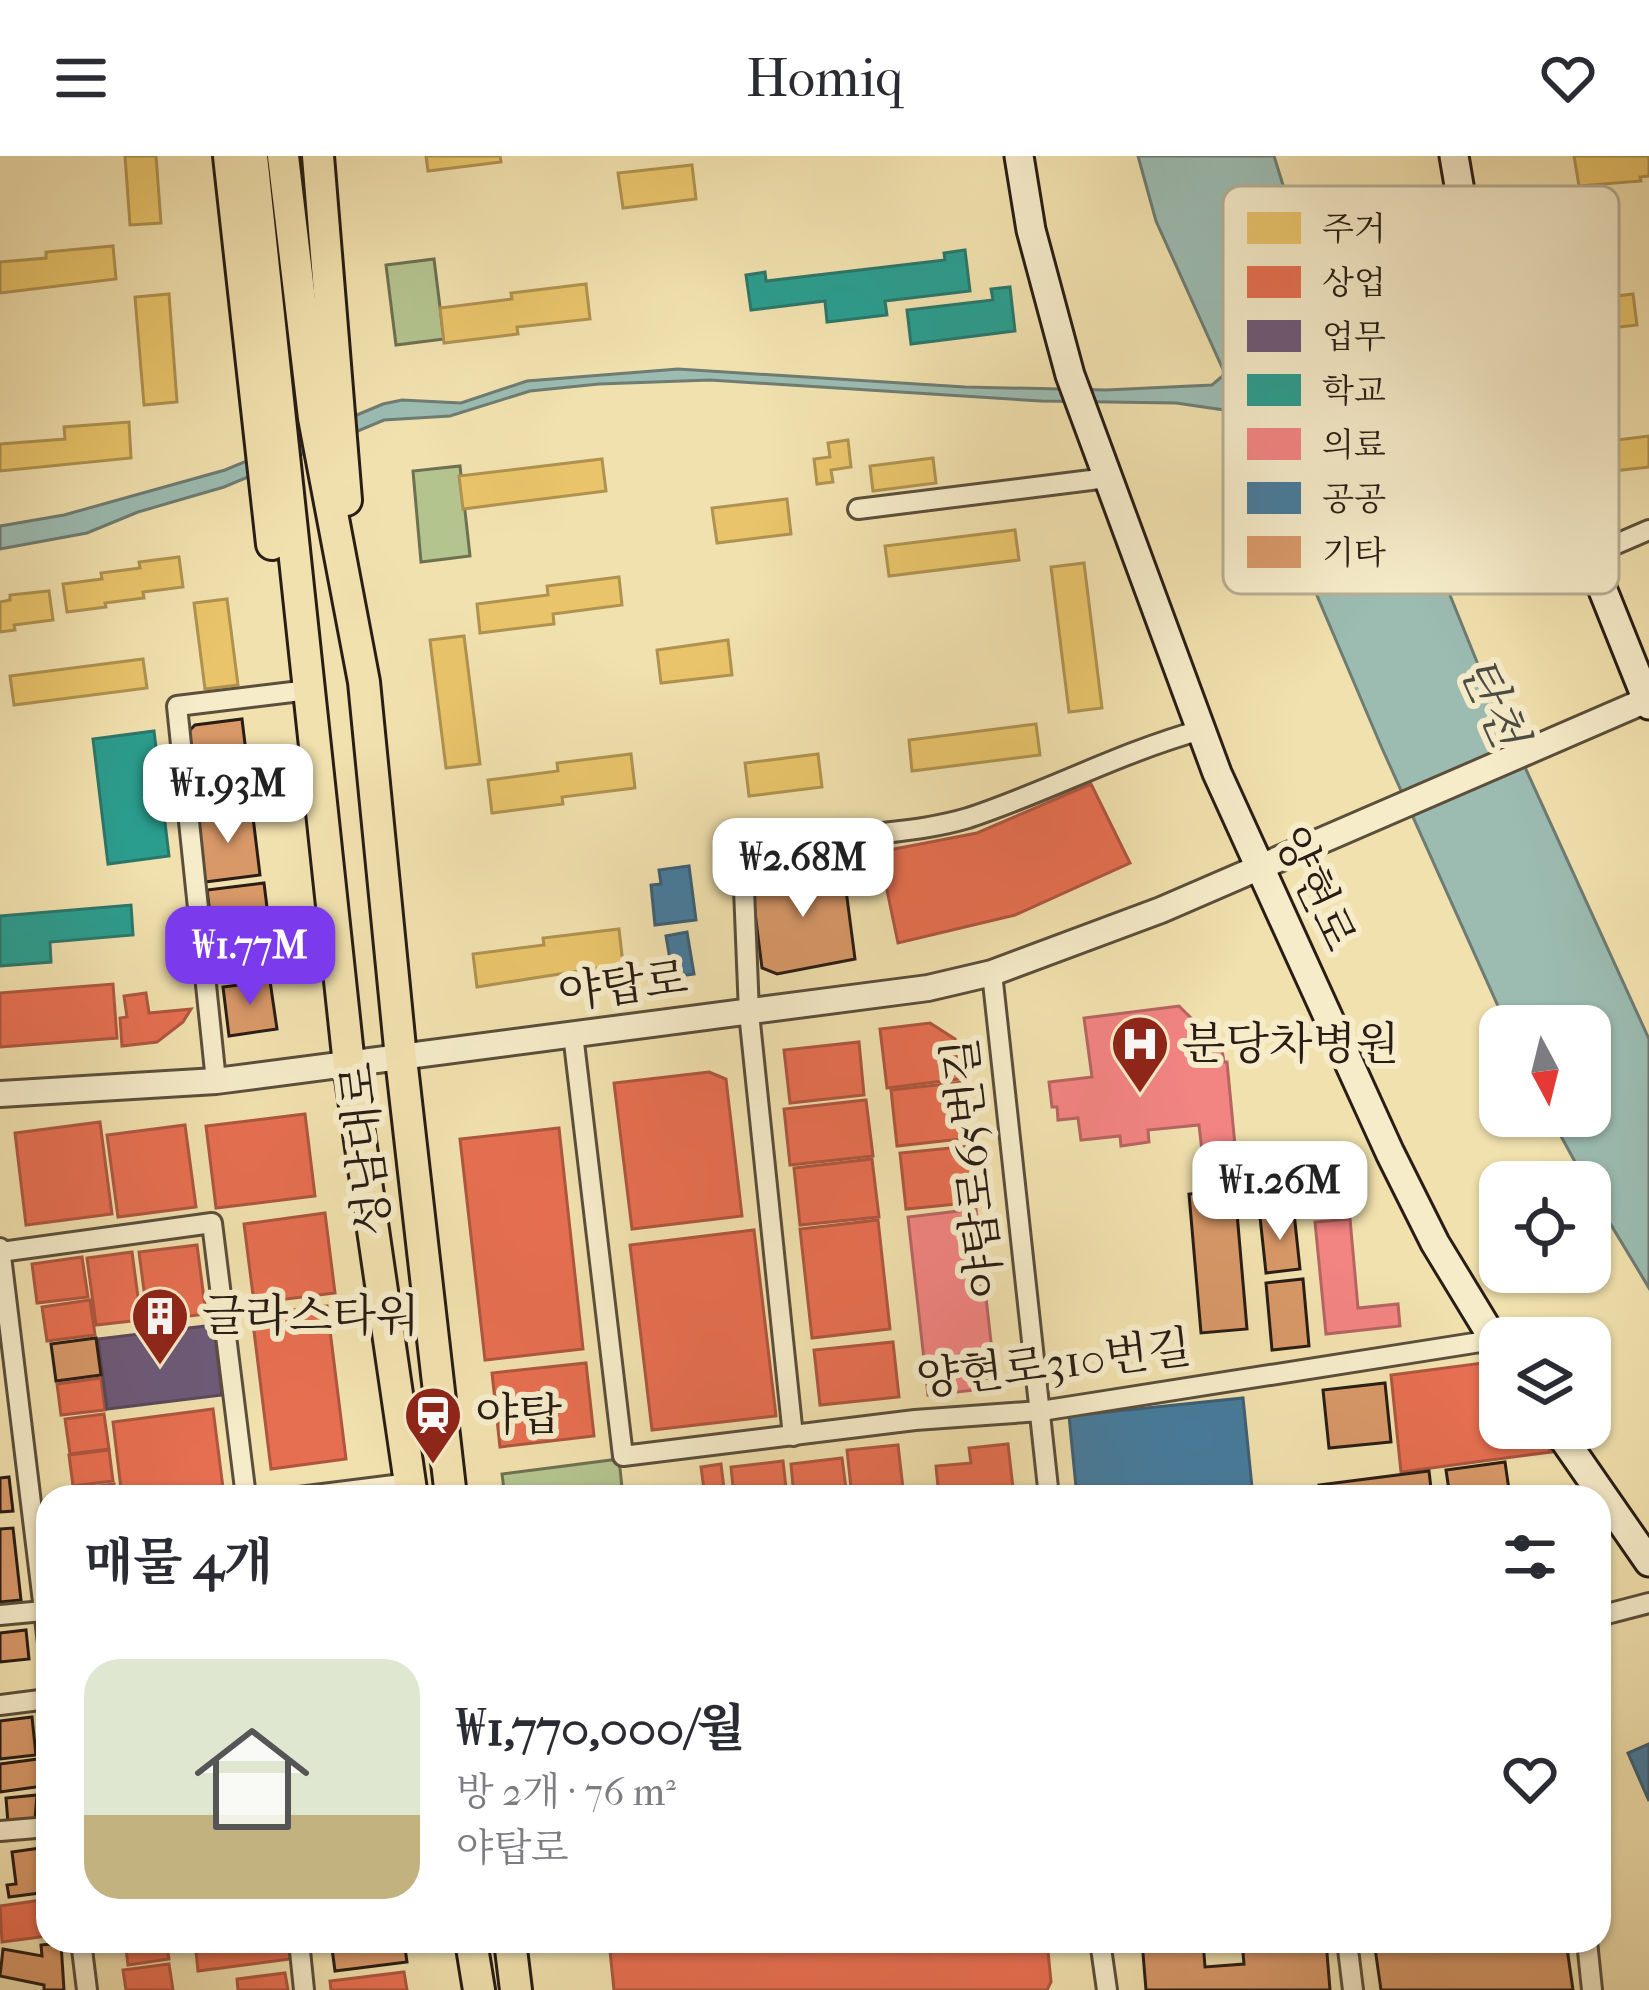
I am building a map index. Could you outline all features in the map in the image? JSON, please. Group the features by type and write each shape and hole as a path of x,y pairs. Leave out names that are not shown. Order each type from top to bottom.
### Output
{"main road":[{"path":"229,156 272,429"},
{"path":"252,156 272,429"},
{"path":"283,156 325,413"},
{"path":"318,156 325,413"},
{"name":"양현로","path":"1019,156 1031,230 1070,375 1236,821 1390,1154 1435,1243 1480,1317"},
{"path":"1454,156 1459,186"},
{"name":"성남대로","path":"325,413 337,494 341,577 364,682 450,1485"},
{"name":"성남대로","path":"272,429 279,511 309,690 349,1065 410,1485"},
{"path":"1606,594 1648,701"},
{"path":"1571,1449 1596,1485"},
{"path":"1611,1507 1649,1562"},
{"path":"473,1953 479,1990"},
{"path":"511,1953 516,1990"}],"street":[{"path":"858,509 1107,478"},
{"path":"1619,543 1649,530"},
{"path":"216,1081 178,706 309,690"},
{"name":"야탑로","path":"0,1094 216,1081 349,1065 868,998 992,973 1161,910 1648,701"},
{"path":"742,864 858,836 909,833 963,819 1201,730"},
{"path":"742,839 749,1013 793,1436"},
{"name":"야탑로65번길","path":"992,973 1048,1485"},
{"name":"양현로310번길","path":"573,1034 622,1456 1041,1411 1479,1348"},
{"path":"36,1558 8,1369 0,1250 212,1223 245,1485"},
{"path":"1611,1613 1649,1603"},
{"path":"0,1615 36,1613"},
{"path":"0,1705 36,1701"},
{"path":"0,1831 36,1828"},
{"path":"82,1953 87,1990"},
{"path":"300,1953 304,1990"},
{"path":"1102,1953 1107,1990"},
{"path":"1348,1953 1353,1990"},
{"path":"1588,1953 1592,1990"}],"green space":[{"path":"434,259 444,339 396,345 386,265"},
{"path":"460,466 470,556 421,562 413,471"},
{"path":"619,1459 622,1485 503,1485 502,1474"}],"water":[{"path":"1138,156 1274,156 1283,186 1223,186 1223,370 1156,221"},
{"path":"678,369 965,387 1106,390 1212,385 1223,376 1223,410 1176,403 1041,401 710,380 530,391 450,416 384,420 224,487 138,512 87,533 0,549 0,526 64,515 225,470 383,404 402,400 461,403 527,381"},
{"name":"탄천","path":"1316,594 1450,594 1649,1039 1649,1288 1611,1225 1611,1161 1575,1161 1561,1137 1611,1137 1611,1005 1498,1005"}],"building: 주거":[{"path":"125,156 156,156 161,223 130,225"},
{"path":"426,156 500,156 501,162 428,171"},
{"path":"1574,156 1649,156 1649,176 1640,177 1641,181 1579,186"},
{"path":"692,165 696,199 623,208 618,173"},
{"path":"113,246 116,279 0,293 0,262"},
{"path":"586,284 590,319 517,327 518,334 444,343 440,308"},
{"path":"169,294 177,402 144,405 135,297"},
{"path":"1633,294 1637,325 1619,327 1619,296"},
{"path":"129,422 131,458 0,471 0,444 65,439 64,427"},
{"path":"1649,436 1649,467 1619,470 1619,440"},
{"path":"848,440 851,467 831,470 833,482 817,484 814,459 830,457 828,443"},
{"path":"933,458 936,483 873,491 870,466"},
{"path":"602,459 606,491 463,509 459,476"},
{"path":"787,499 791,534 717,543 712,508"},
{"path":"1015,530 1019,560 889,576 885,546"},
{"path":"179,557 183,587 67,612 63,584 140,568 139,562"},
{"path":"1084,563 1102,708 1069,712 1051,567"},
{"path":"619,577 622,605 553,614 554,624 480,633 477,604 548,595 547,586"},
{"path":"49,591 53,620 14,625 15,630 0,632 0,602 10,600 10,595"},
{"path":"227,599 238,685 205,689 194,603"},
{"path":"464,636 480,764 446,768 430,640"},
{"path":"728,640 732,675 661,683 657,650"},
{"path":"143,659 147,688 14,705 10,676"},
{"path":"1036,724 1040,755 912,771 909,740"},
{"path":"631,754 635,788 562,797 563,804 492,813 488,780 558,771 557,763"},
{"path":"818,754 822,787 749,796 745,763"},
{"path":"619,929 623,964 477,987 473,954 544,945 543,938"}],"building: 상업":[{"path":"1091,784 1130,863 1015,915 898,943 879,852 977,833"},
{"path":"113,984 117,1038 0,1047 0,993"},
{"path":"146,993 149,1013 191,1009 183,1022 157,1042 122,1046 120,1018 127,1017 124,996"},
{"path":"930,1023 955,1039 960,1079 887,1088 880,1029"},
{"path":"859,1042 864,1095 790,1103 784,1050"},
{"path":"709,1072 726,1079 742,1216 632,1229 614,1083"},
{"path":"964,1082 970,1138 897,1146 891,1090"},
{"path":"866,1100 873,1156 790,1165 784,1109"},
{"path":"305,1114 315,1196 216,1208 206,1126"},
{"path":"100,1122 112,1214 26,1225 15,1133"},
{"path":"185,1125 196,1207 118,1217 107,1135"},
{"path":"559,1128 583,1349 485,1360 460,1139"},
{"path":"972,1146 978,1202 906,1209 900,1153"},
{"path":"872,1159 879,1217 800,1225 794,1168"},
{"path":"325,1213 335,1293 254,1303 244,1224"},
{"path":"878,1220 890,1329 812,1338 800,1229"},
{"path":"754,1230 776,1416 652,1430 630,1245"},
{"path":"197,1245 206,1314 148,1321 139,1252"},
{"path":"132,1252 141,1320 96,1325 87,1258"},
{"path":"82,1257 88,1297 37,1303 32,1264"},
{"path":"90,1300 95,1335 47,1341 42,1307"},
{"path":"327,1306 346,1459 271,1469 252,1315"},
{"path":"893,1342 899,1397 820,1405 814,1350"},
{"path":"586,1363 594,1436 500,1447 492,1373"},
{"path":"1479,1363 1479,1449 1551,1452 1401,1472 1391,1375"},
{"path":"101,1378 105,1410 61,1415 57,1384"},
{"path":"213,1409 223,1485 121,1485 113,1422"},
{"path":"104,1414 109,1449 70,1454 65,1419"},
{"path":"1008,1444 1013,1485 938,1485 936,1466 971,1463 969,1448"},
{"path":"898,1445 903,1485 851,1485 847,1450"},
{"path":"109,1450 113,1481 73,1485 69,1455"},
{"path":"842,1458 845,1485 793,1485 791,1464"},
{"path":"783,1461 786,1485 733,1485 731,1467"},
{"path":"721,1464 724,1485 703,1485 701,1467"},
{"path":"36,1901 36,1938 2,1942 0,1906"},
{"path":"126,1953 168,1953 169,1959 128,1965"},
{"path":"196,1953 289,1953 290,1959 198,1971"},
{"path":"610,1953 1048,1953 1051,1982 1047,1990 614,1990"},
{"path":"169,1964 173,1990 126,1990 123,1970"},
{"path":"404,1972 407,1990 331,1990 330,1981"},
{"path":"285,1973 288,1990 238,1990 237,1979"}],"building: 업무":[{"name":"글라스타워","path":"214,1325 222,1395 107,1409 98,1339"}],"building: 학교":[{"path":"965,250 970,291 885,301 887,315 827,322 825,301 751,310 746,275 765,272 766,281 945,260 944,253"},
{"path":"1010,287 1015,331 911,344 907,310 993,300 991,289"},
{"path":"154,731 169,856 108,864 93,739"},
{"path":"131,905 133,935 50,942 51,962 0,966 0,916"}],"building: 의료":[{"name":"분당차병원","path":"1179,1006 1202,1029 1220,1038 1227,1062 1236,1156 1203,1160 1199,1125 1148,1130 1149,1142 1121,1146 1120,1136 1081,1140 1078,1118 1058,1120 1049,1082 1092,1077 1084,1018"},
{"path":"976,1209 995,1377 973,1380 975,1390 928,1395 908,1217"},
{"path":"1350,1219 1358,1308 1398,1304 1400,1326 1326,1334 1315,1222"}],"building: 공공":[{"path":"689,866 696,920 655,925 651,885 661,884 659,870"},
{"path":"687,932 694,974 673,977 666,936"},
{"path":"1243,1398 1252,1485 1076,1485 1069,1416"},
{"path":"1649,1744 1649,1801 1628,1753"}],"building: 기타":[{"path":"242,719 252,802 195,810 186,734 195,725"},
{"path":"252,809 260,875 205,882 197,816"},
{"path":"843,867 855,959 777,974 762,968 752,889 763,876"},
{"path":"264,883 273,956 216,963 207,890"},
{"path":"270,981 277,1029 229,1036 223,987"},
{"path":"1235,1190 1247,1329 1201,1333 1189,1194"},
{"path":"1294,1213 1300,1269 1266,1273 1260,1217"},
{"path":"1303,1279 1309,1346 1272,1350 1266,1283"},
{"path":"96,1338 101,1375 56,1381 51,1344"},
{"path":"1385,1383 1391,1442 1329,1448 1323,1390"},
{"path":"1505,1462 1508,1485 1448,1485 1446,1470"},
{"path":"1429,1471 1431,1485 1319,1485"},
{"path":"9,1477 13,1511 0,1512 0,1478"},
{"path":"13,1528 21,1600 0,1602 0,1529"},
{"path":"26,1630 29,1659 0,1662 0,1633"},
{"path":"32,1717 36,1755 0,1759 0,1721"},
{"path":"36,1759 36,1787 0,1792 0,1764"},
{"path":"36,1795 35,1819 8,1823 6,1798"},
{"path":"36,1849 36,1894 9,1897 7,1885 16,1884 12,1852"},
{"path":"3,1949 42,1956 62,1953 64,1990 44,1990 44,1985 0,1976"},
{"path":"333,1953 406,1953 407,1962 335,1971"},
{"path":"1143,1953 1204,1953 1205,1967 1244,1964 1243,1953 1327,1953 1330,1990 1146,1990"},
{"path":"1376,1953 1568,1953 1573,1990 1381,1990"}],"place":[{"name":"분당차병원","path":"1140,1095"},
{"name":"글라스타워","path":"160,1367"},
{"name":"야탑","path":"433,1466"}]}
